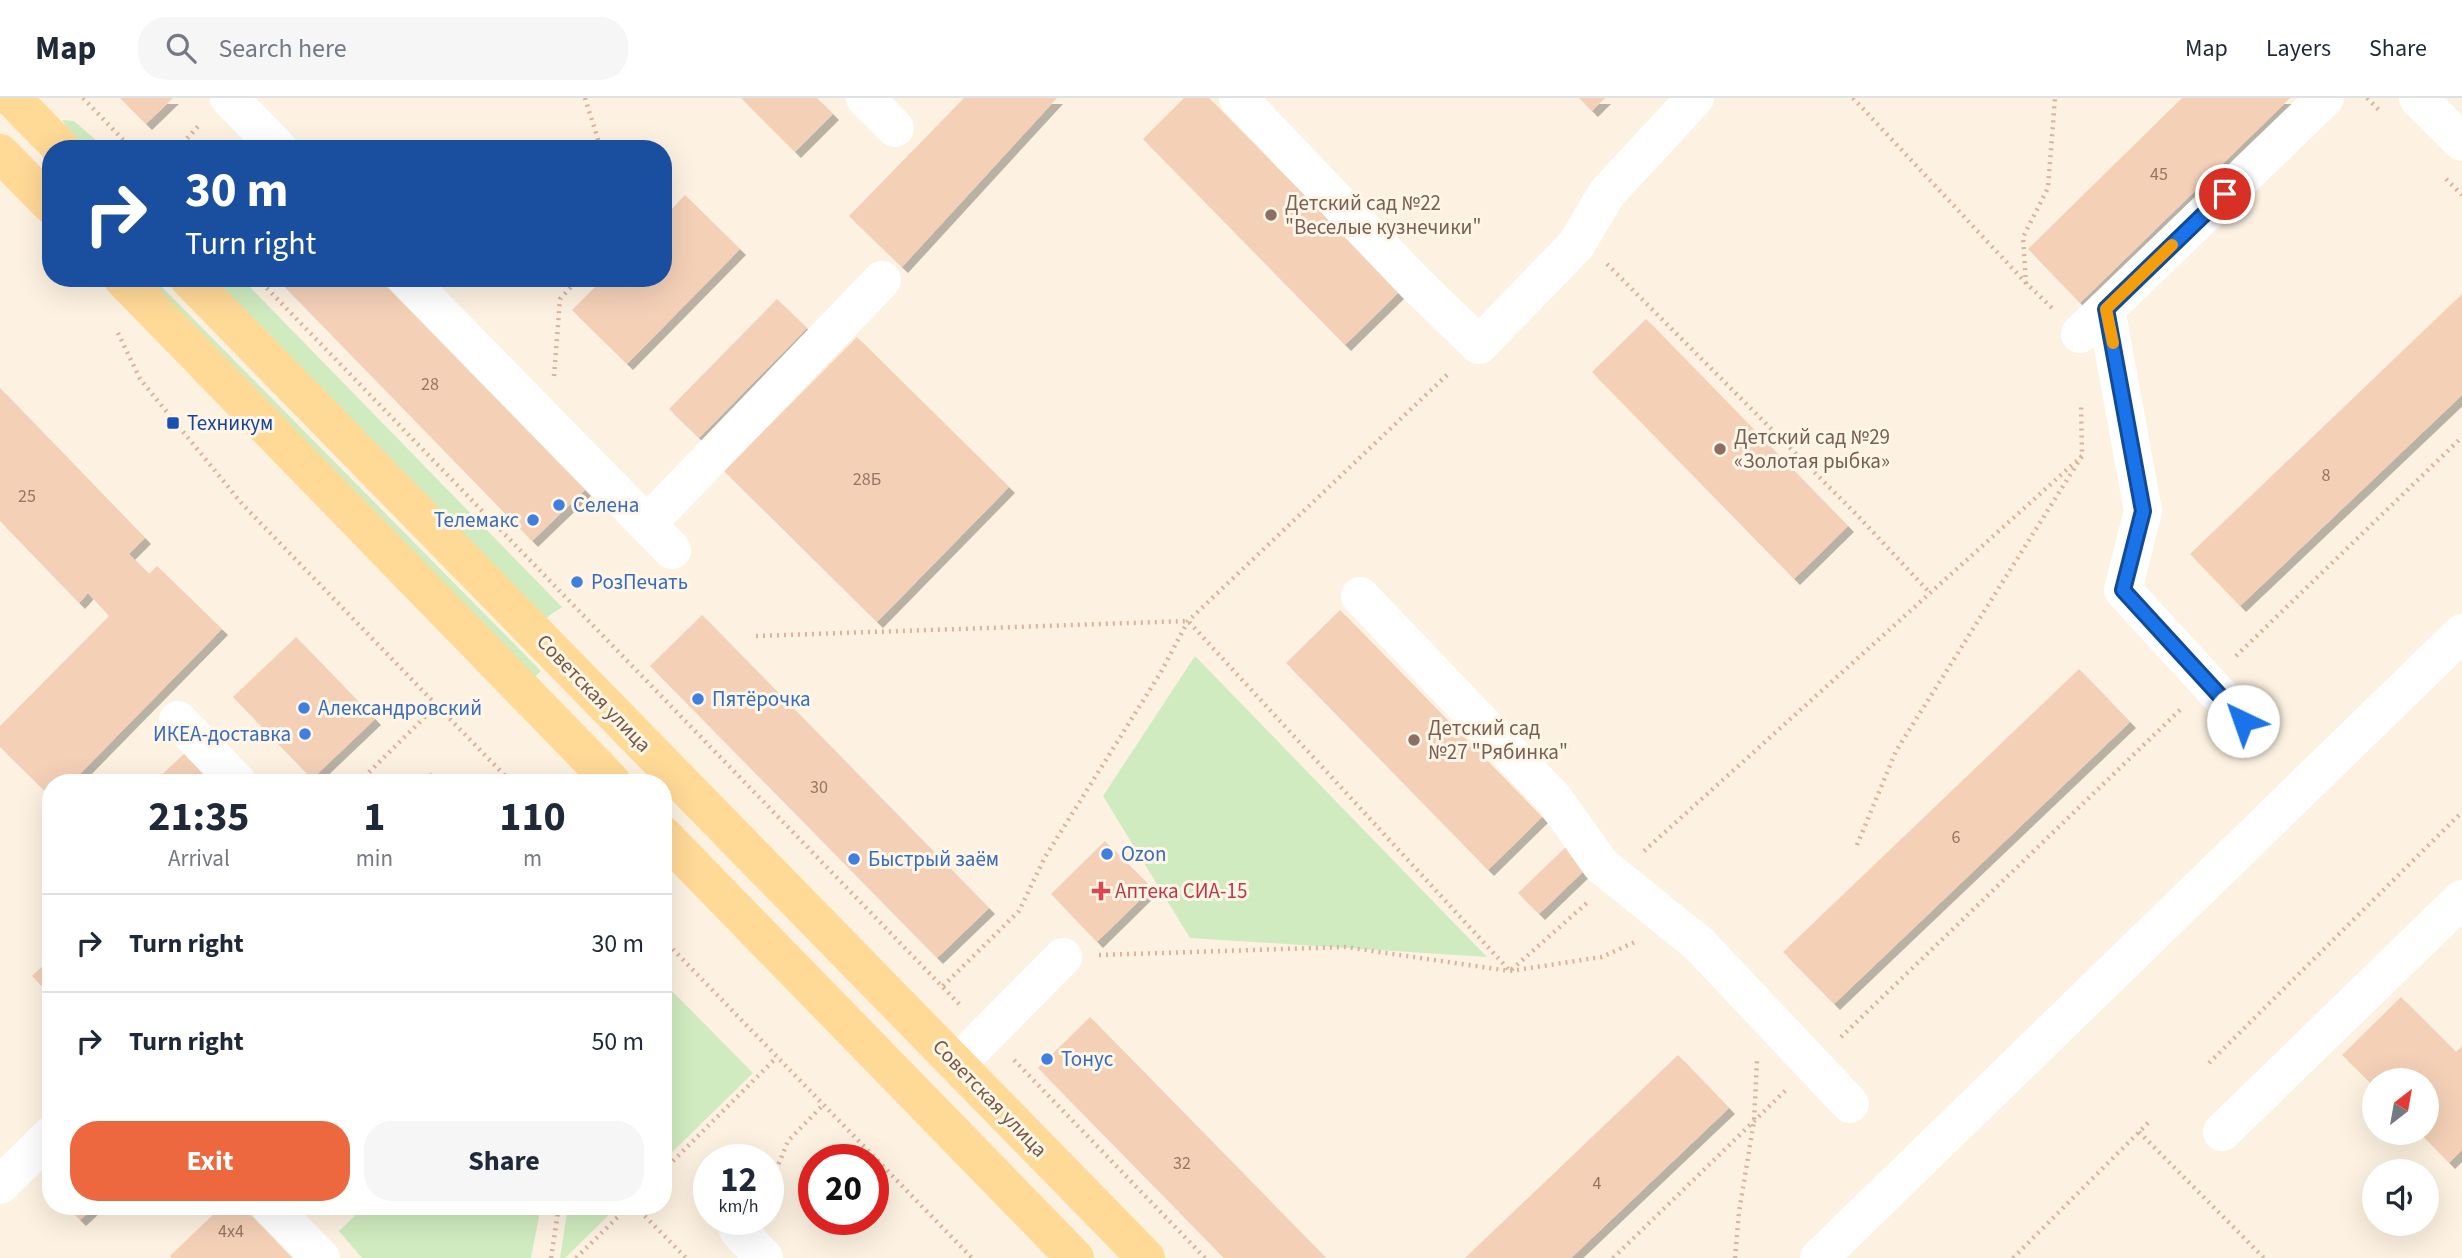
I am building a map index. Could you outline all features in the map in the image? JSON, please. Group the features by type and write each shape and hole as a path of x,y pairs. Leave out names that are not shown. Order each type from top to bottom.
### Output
{"main road":[{"path":"12,98 53,140"},
{"path":"0,153 42,196"},
{"path":"131,287 604,774"},
{"name":"Советская улица","path":"197,287 1146,1258"},
{"path":"672,844 1075,1258"}],"street":[{"path":"229,98 270,140"},
{"path":"865,98 895,128"},
{"path":"1238,98 1415,284 1479,345 1576,245 1607,193 1695,98"},
{"path":"2243,721 2123,590 2143,511 2093,322 2325,98"},
{"path":"2418,98 2462,142"},
{"path":"415,287 660,537 882,280"},
{"path":"1360,596 1554,799 1601,865 1699,944 1850,1104"},
{"path":"1819,1258 2462,633"},
{"path":"178,720 229,774"},
{"path":"2222,1132 2462,899"},
{"path":"957,1064 1063,957"},
{"path":"0,1185 42,1144"},
{"path":"279,1215 321,1258"},
{"path":"742,1235 764,1258"}],"path":[{"path":"83,98 123,140"},
{"path":"585,98 598,140"},
{"path":"1853,98 2026,285 2093,322"},
{"path":"2026,285 2023,237 2048,188 2055,98"},
{"path":"1576,245 1608,264 1848,506 1930,593"},
{"path":"266,287 1205,1258"},
{"path":"550,425 560,299 571,287"},
{"path":"116,329 140,379 243,505 503,774"},
{"path":"943,986 1019,911 1045,857 1161,672 1188,621 1479,345"},
{"path":"1857,845 1896,751 2082,456 2081,402"},
{"path":"1613,1258 2462,437"},
{"path":"1510,971 2082,456"},
{"path":"756,636 1188,621 1510,971"},
{"path":"367,774 437,705"},
{"path":"2209,1063 2462,812"},
{"path":"1063,957 1345,947 1510,971 1602,957 1648,936 1699,944"},
{"path":"672,948 972,1258"},
{"path":"672,1162 777,1057"},
{"path":"784,1151 788,1141 823,1105"},
{"path":"2013,1258 2151,1120"},
{"path":"1735,1258 1739,1212 1754,1121"},
{"path":"2139,1132 2264,1258"},
{"path":"551,1258 558,1215"},
{"path":"576,1258 620,1215"},
{"path":"644,1215 686,1258"}],"green space":[{"path":"62,120 74,121 96,140 77,140"},
{"path":"142,287 162,287 541,671 531,680"},
{"path":"221,287 250,287 562,607 546,618"},
{"path":"1195,656 1487,957 1190,938 1103,796"},
{"path":"672,991 753,1073 672,1152"},
{"path":"356,1215 539,1215 531,1258 362,1258 339,1231"},
{"path":"567,1215 609,1215 565,1258 560,1258"}],"building":[{"path":"120,98 173,98 146,124"},
{"path":"741,98 817,98 833,114 795,152"},
{"path":"964,98 1057,98 902,267 849,216"},
{"name":"Детский сад №22 \"Веселые кузнечики\"","path":"1184,98 1209,98 1399,292 1345,345 1143,139"},
{"path":"1579,98 1605,98 1592,111"},
{"path":"2182,98 2290,98 2080,303 2028,249"},
{"path":"685,195 740,249 627,364 572,310 595,287 672,287 672,209"},
{"path":"285,287 387,287 585,490 532,541"},
{"path":"2462,294 2462,395 2240,606 2190,554"},
{"path":"777,299 807,328 699,438 669,409"},
{"name":"Детский сад №29 «Золотая рыбка»","path":"1646,319 1848,526 1794,579 1592,372"},
{"path":"857,337 1009,487 877,622 724,471"},
{"path":"0,388 145,538 129,554 149,574 157,566 222,629 80,774 42,774 42,788 0,747 0,726 109,616 88,593 79,603 0,521"},
{"name":"Детский сад №27 \"Рябинка\"","path":"1340,610 1542,817 1488,870 1286,663"},
{"path":"702,615 989,908 937,958 650,666"},
{"name":"Александровский","path":"296,637 375,719 317,774 307,774 233,697"},
{"path":"2079,669 2130,722 1834,1004 1783,952"},
{"path":"185,753 205,774 163,774"},
{"name":"Аптека СИА-15","path":"1105,841 1152,888 1097,942 1051,894"},
{"path":"1571,842 1592,863 1539,914 1518,893"},
{"path":"42,967 42,987 32,976"},
{"path":"2401,997 2456,1052 2462,1046 2462,1150 2449,1163 2432,1145 2440,1144 2440,1068 2362,1068 2362,1074 2342,1055"},
{"path":"1090,1017 1326,1258 1224,1258 1038,1068"},
{"path":"1678,1055 1729,1108 1571,1258 1465,1258"},
{"path":"213,1215 251,1215 292,1258 171,1258 170,1256"}],"slow traffic":[{"path":"2113,343 2106,309 2172,245"}],"place":[{"name":"Детский сад №22 \"Веселые кузнечики\"","path":"1271,215"},
{"name":"Техникум","path":"173,423"},
{"name":"Детский сад №29 «Золотая рыбка»","path":"1720,449"},
{"name":"Селена","path":"559,505"},
{"name":"Телемакс","path":"533,520"},
{"name":"РозПечать","path":"577,582"},
{"name":"Пятёрочка","path":"698,699"},
{"name":"Александровский","path":"304,708"},
{"name":"ИКЕА-доставка","path":"305,734"},
{"name":"Детский сад №27 \"Рябинка\"","path":"1414,740"},
{"name":"Ozon","path":"1107,854"},
{"name":"Быстрый заём","path":"854,859"},
{"name":"Аптека СИА-15","path":"1101,891"},
{"name":"Тонус","path":"1047,1059"}],"route":[{"path":"2225,194 2106,309 2143,511 2123,590 2243,721"}]}
